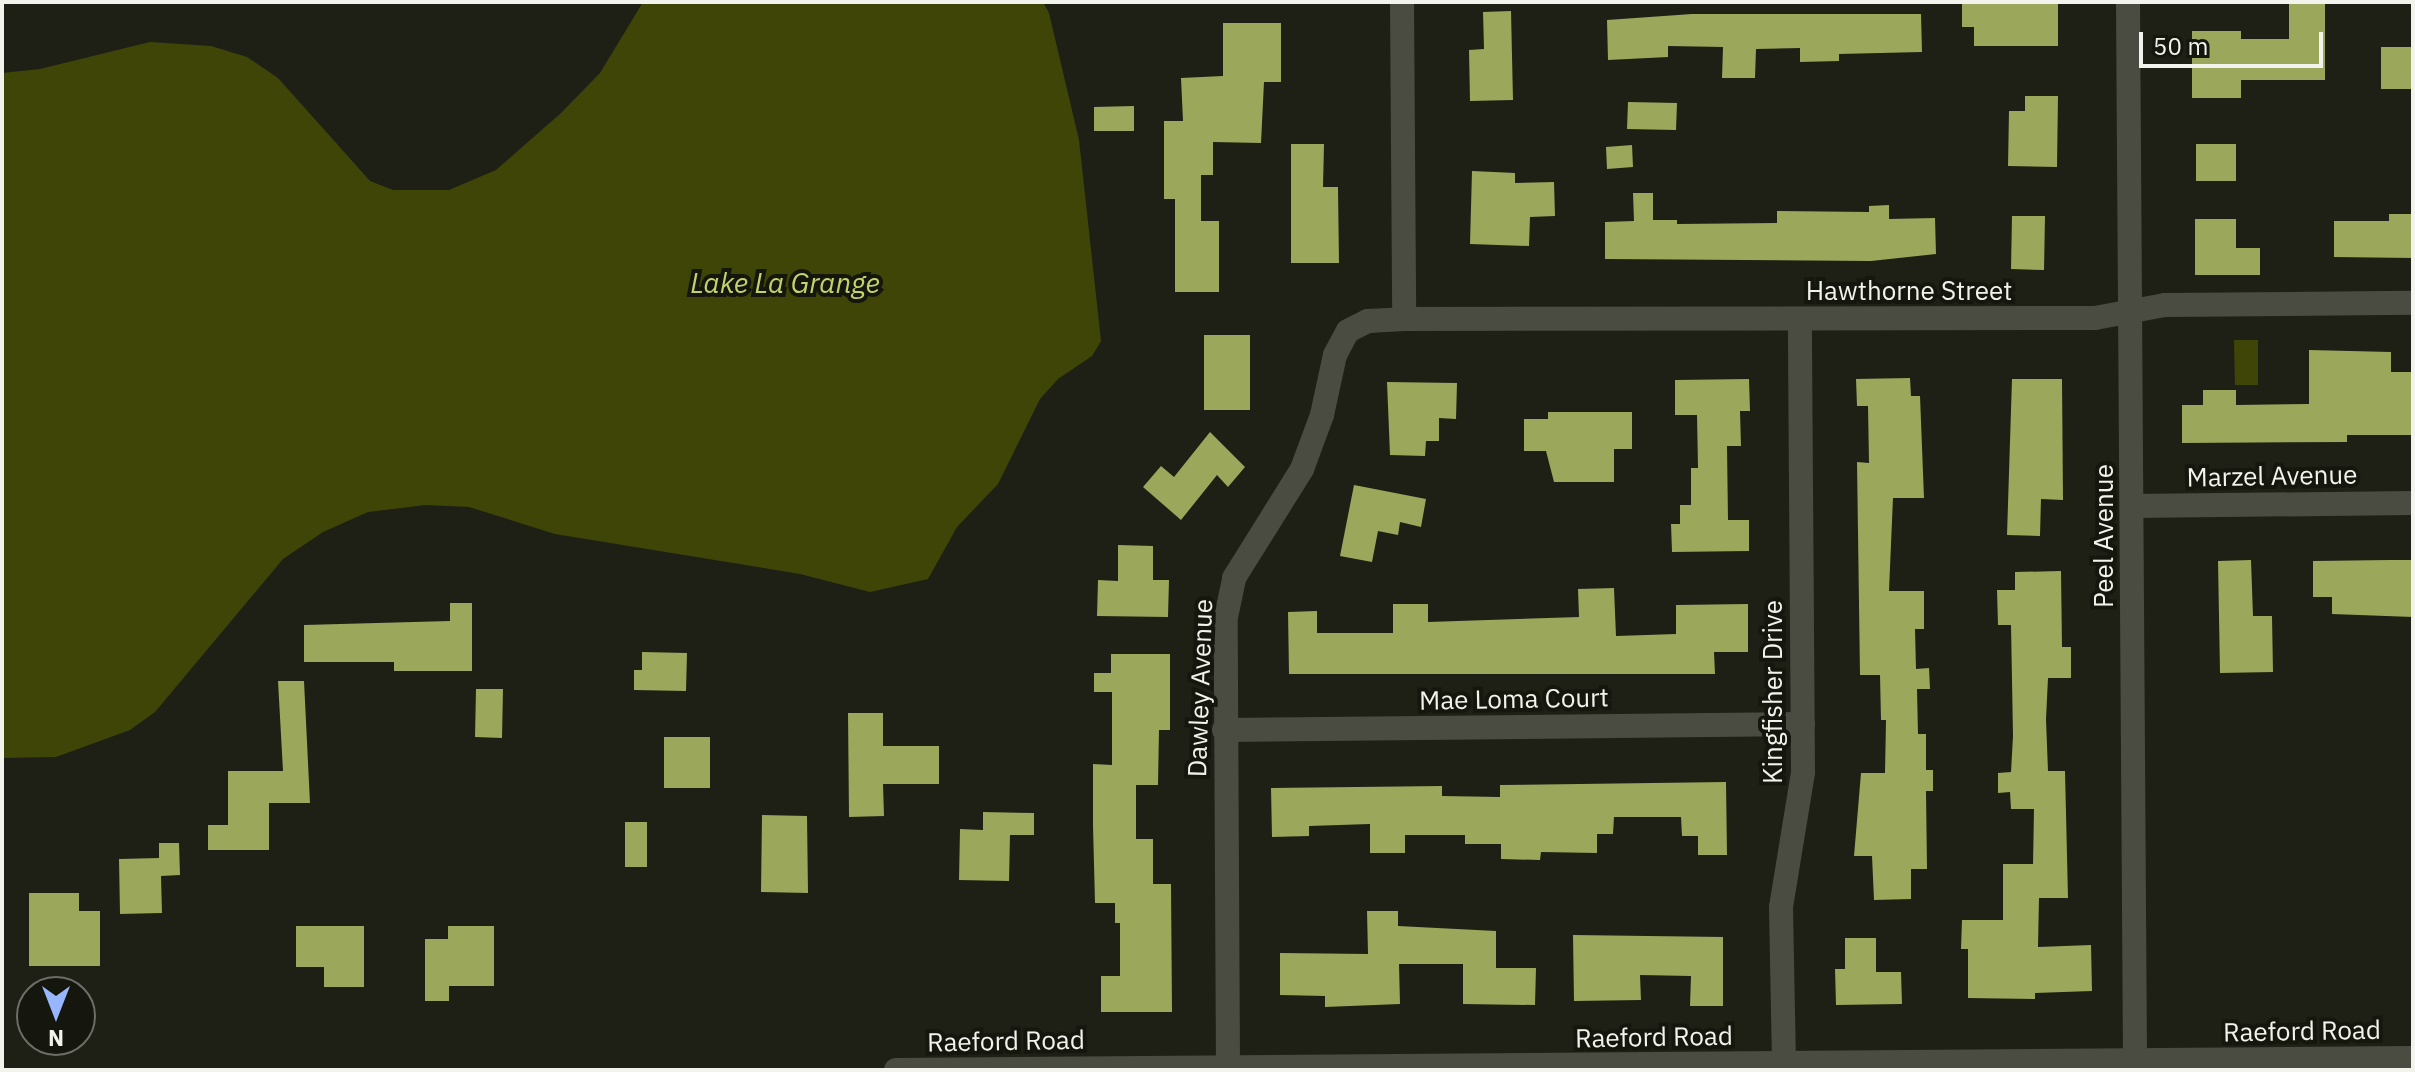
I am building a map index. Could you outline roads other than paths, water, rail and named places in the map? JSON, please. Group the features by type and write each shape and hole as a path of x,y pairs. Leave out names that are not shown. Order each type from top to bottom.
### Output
{"street":[{"path":"1402,2 1404,319"},
{"name":"Peel Avenue","path":"2128,2 2135,1065"},
{"name":"Hawthorne Street","path":"1404,319 2095,318 2165,305 2413,303"},
{"name":"Dawley Avenue","path":"1228,1067 1224,730 1226,617 1234,578 1302,469 1322,415 1335,355 1348,331 1368,321 1404,319"},
{"name":"Kingfisher Drive","path":"1800,319 1803,724 1800,809 1781,907 1800,1066"},
{"name":"Marzel Avenue","path":"2132,506 2413,503"},
{"name":"Mae Loma Court","path":"1224,730 1803,724"},
{"name":"Raeford Road","path":"896,1070 2135,1065 2413,1058"}],"water":[{"name":"Lake La Grange","path":"643,2 1043,2 1049,13 1079,140 1101,341 1092,356 1058,379 1040,399 998,484 957,527 928,579 870,592 800,574 555,534 469,507 426,505 368,512 323,532 283,559 155,712 130,730 56,757 2,758 2,73 40,69 150,42 211,46 247,57 278,78 370,181 393,190 449,190 496,170 561,113 600,73"},
{"path":"2234,340 2258,340 2258,385 2235,385"}]}
